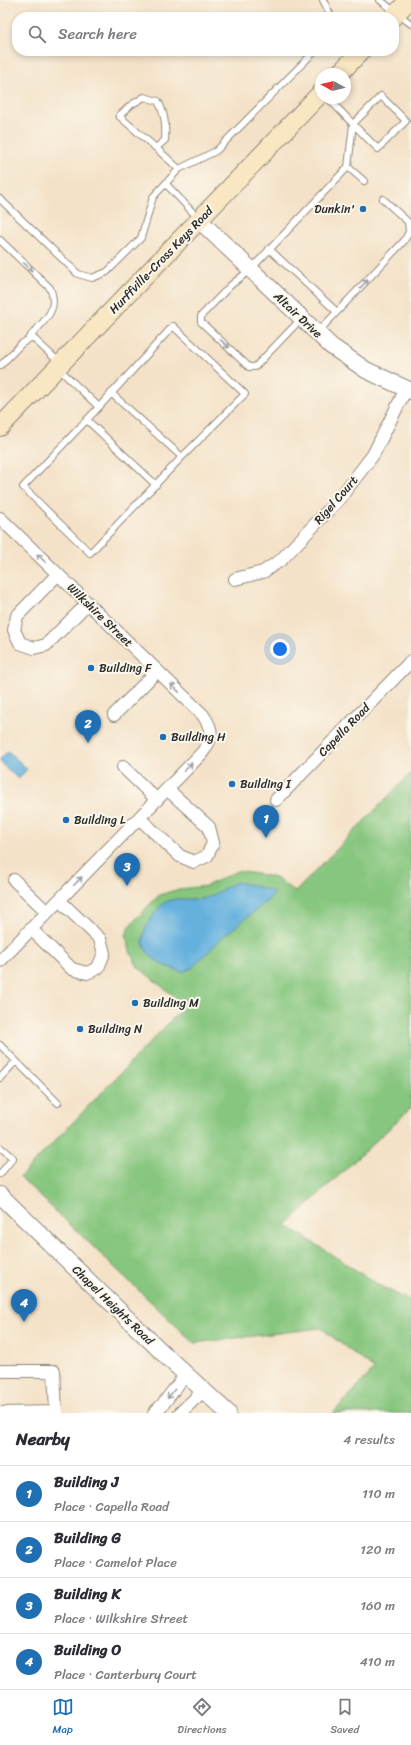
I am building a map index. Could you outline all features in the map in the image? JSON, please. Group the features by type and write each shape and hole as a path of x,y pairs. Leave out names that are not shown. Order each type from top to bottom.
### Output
{"main road":[{"path":"398,12 410,0"},
{"path":"345,68 356,56"},
{"name":"Hurffville-Cross Keys Road","path":"0,427 315,98"}],"street":[{"name":"Altair Drive","path":"199,220 317,333 355,363 377,376 408,390"},
{"name":"Rigel Court","path":"235,579 255,575 272,567 281,560 340,499 373,455 408,390"},
{"name":"Wilkshire Street","path":"0,518 203,715 210,724 211,735 208,744 202,753 0,960"},
{"path":"58,574 17,616 14,630 20,643 34,648 46,645 88,603"},
{"name":"Capella Road","path":"276,800 411,661"},
{"path":"114,715 157,671"},
{"path":"123,767 157,800"},
{"path":"139,818 180,856 194,862 207,856 213,843 209,828 167,789"},
{"path":"14,880 47,912"},
{"path":"31,929 72,969 87,973 98,968 104,953 100,939 59,900"},
{"name":"Chapel Heights Road","path":"0,1195 203,1391 228,1413"},
{"path":"0,1370 54,1371 56,1413 0,1413"},
{"path":"154,1413 163,1404 186,1374"},
{"path":"180,1413 203,1391"}],"lane":[{"path":"323,0 329,12"},
{"path":"380,0 392,12"},
{"path":"399,17 411,24"},
{"path":"0,199 78,274 92,278 107,272 141,238 153,197 179,169 216,151 309,56"},
{"path":"156,148 165,140 166,125 163,112 158,101 144,96 119,116 179,169"},
{"path":"302,319 255,367 249,367 201,322 201,316 231,285 250,270 348,168 353,124 381,96 406,122 378,149 353,124 334,104"},
{"path":"348,168 364,181"},
{"path":"166,184 199,220"},
{"path":"317,333 408,236 408,222 384,198"},
{"path":"0,240 50,288 55,299 51,312 29,338 0,366"},
{"path":"269,249 337,312"},
{"path":"173,326 245,394 182,456 90,553 23,487 111,394 173,326"},
{"path":"29,338 35,338 59,366 99,407"},
{"path":"111,394 182,456"},
{"path":"87,420 156,485"},
{"path":"0,1045 58,1103"},
{"path":"0,1078 16,1061"},
{"path":"0,1147 13,1158 0,1174"}],"green space":[{"path":"411,773 411,1108 286,1225 382,1287 411,1301 411,1413 333,1413 374,1369 321,1328 194,1343 20,1177 184,1007 171,994 138,967 131,954 126,936 129,926 159,895 179,889 206,886 237,871 276,878 295,892"}],"water":[{"path":"8,751 27,769 18,779 0,762 0,759"},
{"path":"238,882 270,890 274,893 260,907 226,934 192,968 182,972 163,964 148,953 144,947 143,939 145,930 158,908 163,904 173,900 205,898 214,895 229,885"}],"place":[{"name":"Dunkin'","path":"363,209"},
{"name":"Building F","path":"91,668"},
{"name":"Building H","path":"163,737"},
{"name":"Building G","path":"88,743"},
{"name":"Building I","path":"232,784"},
{"name":"Building L","path":"66,820"},
{"name":"Building J","path":"266,838"},
{"name":"Building K","path":"127,886"},
{"name":"Building M","path":"135,1003"},
{"name":"Building N","path":"80,1029"},
{"name":"Building O","path":"24,1322"}]}
